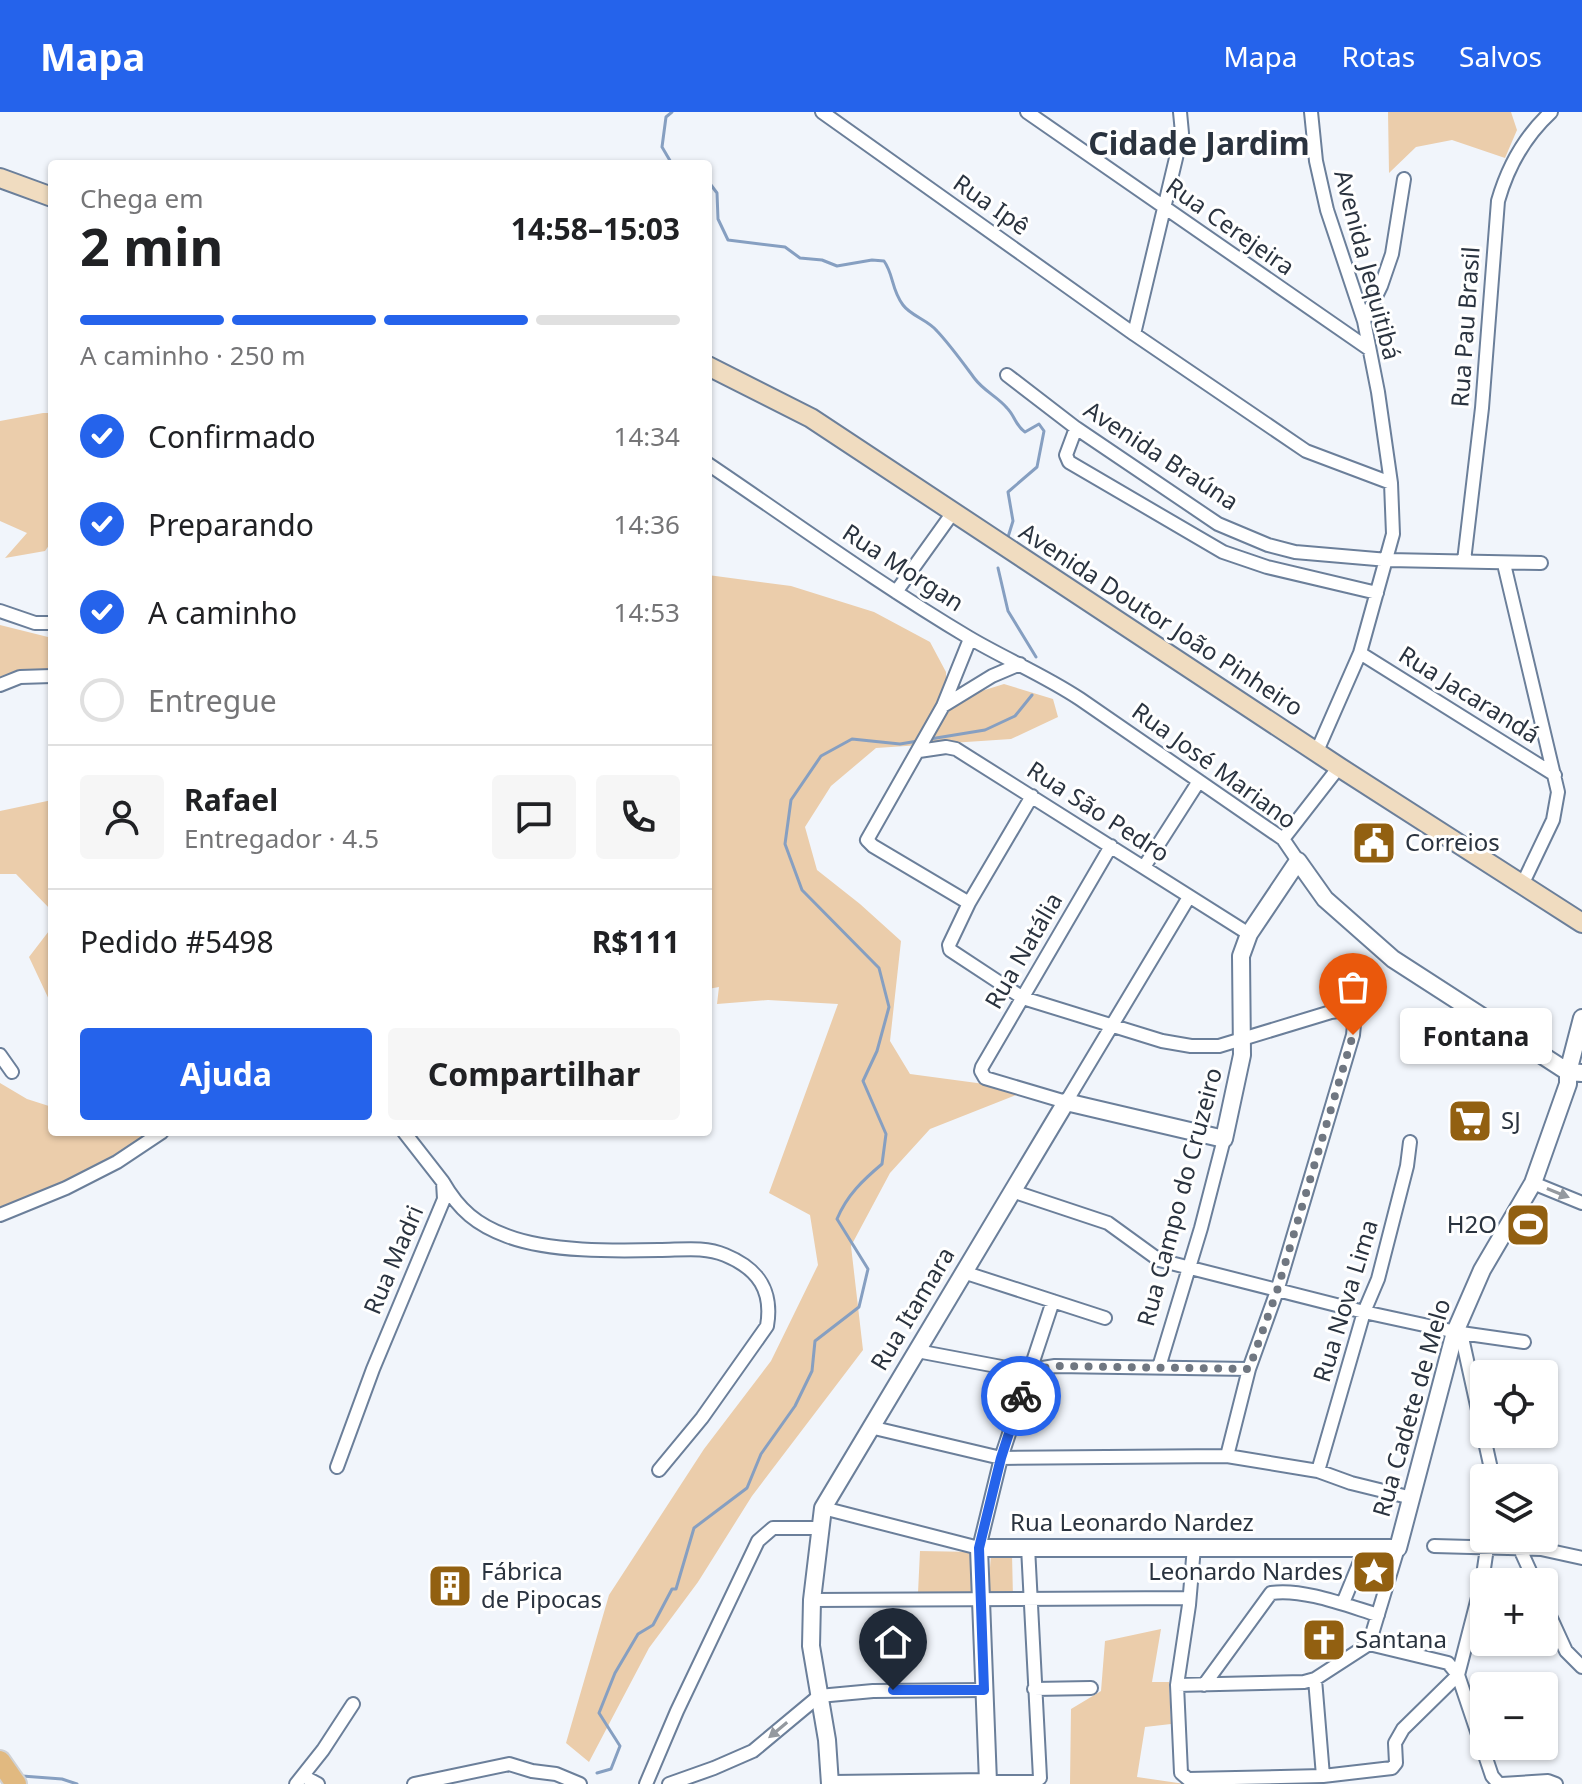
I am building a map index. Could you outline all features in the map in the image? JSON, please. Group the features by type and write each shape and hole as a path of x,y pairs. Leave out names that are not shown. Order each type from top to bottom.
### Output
{"main road":[{"path":"0,178 48,196"},
{"name":"Avenida Doutor João Pinheiro","path":"712,373 811,418 1339,767 1582,923"}],"street":[{"name":"Rua Ipê","path":"822,112 1134,334 1306,451 1391,483"},
{"name":"Rua Cerejeira","path":"1027,112 1369,349"},
{"path":"1134,334 1182,133 1180,112"},
{"name":"Avenida Jequitibá","path":"1311,112 1316,161 1327,210 1364,321 1378,392 1391,483 1393,534 1360,653 1317,751"},
{"name":"Rua Pau Brasil","path":"1464,561 1482,408 1498,201 1505,176 1516,156 1539,123 1551,112"},
{"path":"1364,321 1392,254 1404,179"},
{"name":"Avenida Braúna","path":"1007,375 1076,428 1218,524 1268,545 1295,552 1388,560 1541,563"},
{"path":"1076,428 1066,455 1069,462 1223,552 1256,564 1377,593"},
{"name":"Rua Morgan","path":"712,467 970,639 1080,699"},
{"path":"896,592 954,511"},
{"path":"1207,542 1218,524"},
{"path":"1504,564 1558,792 1553,820 1522,885"},
{"path":"0,611 35,623 48,623"},
{"path":"969,903 867,840 943,706 970,639"},
{"name":"Rua Jacarandá","path":"1360,653 1555,775"},
{"path":"943,706 992,676 1020,664"},
{"path":"0,685 20,677 48,676"},
{"name":"Rua José Mariano","path":"1080,699 1283,839 1325,899 1393,959 1575,1079"},
{"name":"Rua São Pedro","path":"919,751 946,747 956,749 1249,934"},
{"path":"1283,839 1339,767"},
{"path":"1144,867 1199,781"},
{"path":"1032,796 969,903 949,945 950,950 1023,998 1113,1027 1191,1046 1219,1046 1331,1012 1353,1012 1356,1020 1277,1291 1249,1369 1227,1456"},
{"name":"Rua Natália","path":"1066,1102 985,1078 981,1071 1111,846"},
{"path":"1249,934 1298,861"},
{"name":"Rua Itamara","path":"832,1784 812,1656 812,1600 823,1508 1189,897"},
{"name":"Rua Campo do Cruzeiro","path":"1159,1367 1233,1104 1243,1039 1240,964 1249,934"},
{"name":"Rua Cadete de Melo","path":"1398,1548 1458,1332 1482,1270 1533,1183 1575,1079 1582,1018"},
{"path":"0,1055 12,1072"},
{"path":"1066,1102 1224,1139"},
{"path":"0,1215 66,1188 117,1162 156,1136"},
{"name":"Rua Madri","path":"337,1467 373,1369 444,1199 443,1182 407,1136"},
{"name":"Rua Nova Lima","path":"1318,1471 1364,1312 1378,1279 1407,1166 1410,1142"},
{"path":"443,1182 463,1211 504,1235 573,1249 698,1249 725,1255 738,1262 750,1270 767,1291 770,1308 767,1326 702,1418 659,1470"},
{"path":"1533,1183 1582,1203"},
{"path":"1012,1191 1108,1223 1151,1255 1189,1267 1364,1312 1524,1342"},
{"path":"963,1272 1105,1318"},
{"path":"988,1783 979,1548 1001,1458 1053,1301"},
{"path":"1458,1332 1490,1464"},
{"path":"917,1351 1030,1370 1055,1366 1249,1369"},
{"path":"870,1427 1001,1458 1227,1456 1318,1471 1351,1483 1412,1498"},
{"name":"Rua Leonardo Nardez","path":"823,1508 979,1548 1398,1548"},
{"path":"646,1784 677,1711 758,1541 773,1528 820,1528"},
{"path":"1434,1546 1470,1547"},
{"path":"832,1784 1039,1781 1028,1547"},
{"path":"1194,1547 1177,1685 1178,1748 1181,1773 1188,1779 1323,1776 1392,1768 1396,1763 1395,1743 1403,1729 1458,1675 1482,1582 1486,1552"},
{"path":"1343,1603 1366,1547"},
{"path":"1177,1685 1262,1685 1315,1679 1369,1644 1398,1548"},
{"path":"1555,1552 1582,1558"},
{"path":"1204,1685 1271,1593 1296,1594 1343,1603 1378,1615"},
{"path":"812,1600 1189,1598"},
{"path":"1558,1634 1566,1651 1582,1667"},
{"path":"1369,1644 1448,1663 1458,1675 1492,1776 1500,1784 1548,1781 1556,1784"},
{"path":"1315,1679 1323,1776"},
{"path":"1034,1689 1091,1688"},
{"path":"669,1784 753,1751 819,1696 873,1691 984,1690"},
{"path":"318,1784 300,1780 353,1704"},
{"path":"414,1784 509,1764 556,1774 580,1784"}],"shaded area":[{"path":"1388,112 1511,112 1517,130 1505,158 1452,140 1416,147 1389,173"},
{"path":"48,413 48,547 45,551 5,558 27,533 0,521 0,421"},
{"path":"712,576 791,586 874,612 930,642 946,672 946,702 1004,684 1053,699 1058,717 1011,739 876,748 831,786 805,827 817,870 901,941 890,1041 910,1074 1029,1090 930,1129 890,1173 851,1246 863,1350 752,1496 698,1582 649,1648 589,1762 566,1743 609,1595 704,1449 771,1361 818,1265 810,1215 769,1193 838,1004 768,1000 717,1004 719,987 712,988"},
{"path":"0,625 48,637 48,680 0,681"},
{"path":"48,801 48,907 16,874 0,874 0,811"},
{"path":"48,932 48,997 29,957"},
{"path":"0,1083 27,1099 48,1106 48,1136 145,1136 107,1163 11,1207 0,1209"},
{"path":"920,1551 975,1552 974,1593 918,1593"},
{"path":"991,1554 1012,1554 1013,1598 988,1595"},
{"path":"1161,1629 1152,1682 1169,1682 1171,1724 1145,1727 1137,1777 1185,1784 1070,1784 1071,1709 1101,1691 1105,1641"}],"waterway":[{"path":"670,160 662,147 666,117 672,112"},
{"path":"712,186 717,193 718,219 728,240 785,247 800,258 822,260 837,266 884,261 896,293 906,309 937,331 979,383 1010,411 1025,432 1039,424 1044,431 1037,467 1008,492 1013,521 1008,537"},
{"path":"998,568 1008,611 1036,657"},
{"path":"930,739 985,730 1015,716 1032,695"},
{"path":"597,1773 611,1769 620,1746 599,1713 615,1673 638,1634 653,1625 672,1589 676,1589 694,1528 747,1488 761,1454 795,1406 812,1371 815,1341 859,1307 868,1269 837,1219 856,1188 882,1164 886,1134 863,1081 877,1051 889,1007 879,968 802,890 785,844 791,800 821,756 852,739 900,744 918,741"},
{"path":"22,1776 62,1779 77,1784"}],"way so far":[{"path":"1021,1396 1030,1370 1055,1366 1249,1369 1277,1291 1353,1035"}],"place":[{"name":"Correios","path":"1374,843"},
{"name":"Fontana","path":"1353,1035"},
{"name":"SJ","path":"1470,1121"},
{"name":"H2O","path":"1528,1225"},
{"name":"Leonardo Nardes","path":"1374,1572"},
{"name":"Fábrica de Pipocas","path":"450,1586"},
{"name":"Santana","path":"1324,1640"}],"district":[{"name":"Cidade Jardim","path":"1199,144"}],"route":[{"path":"893,1690 984,1690 979,1548 1001,1458 1021,1396"}]}
